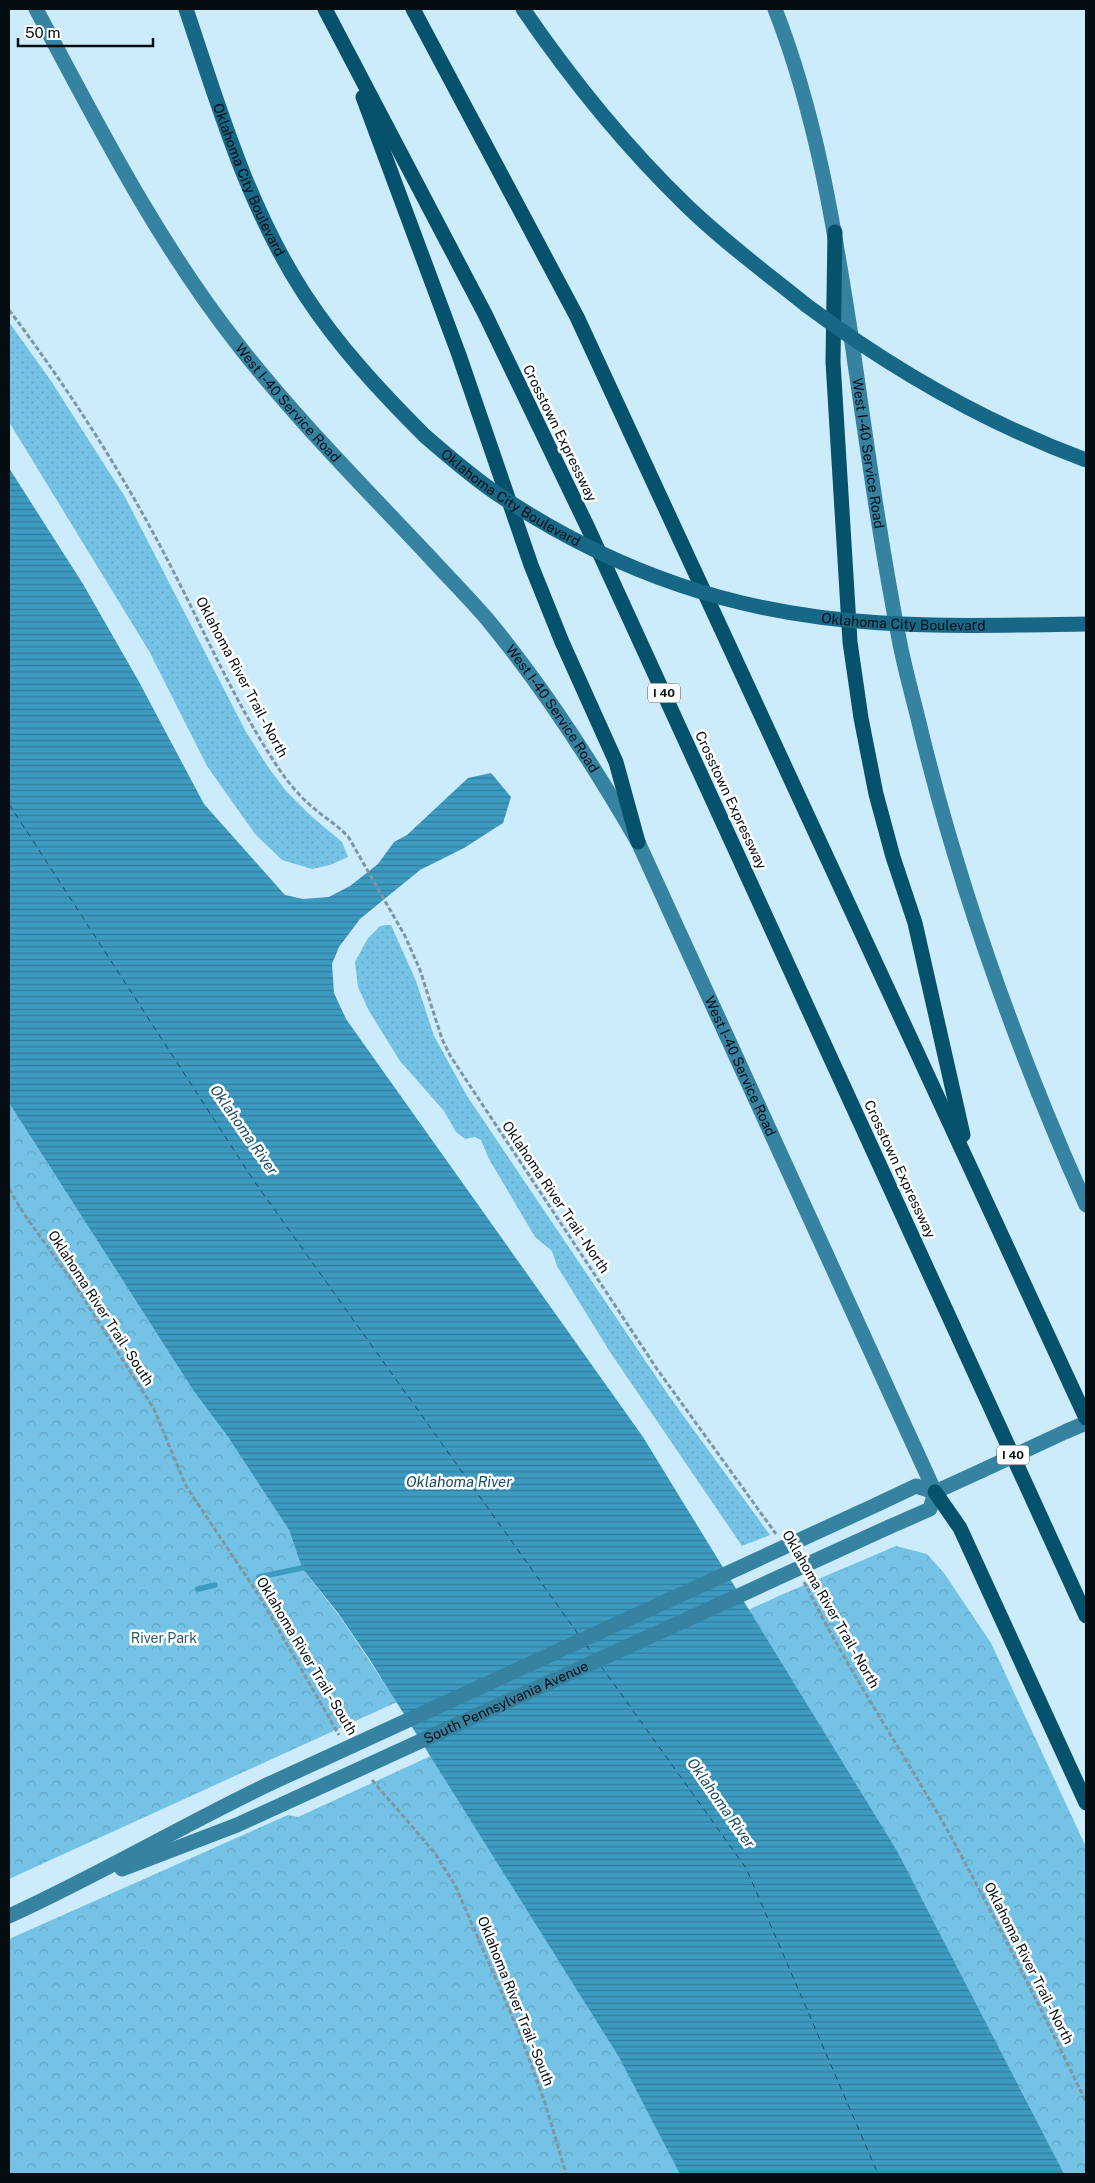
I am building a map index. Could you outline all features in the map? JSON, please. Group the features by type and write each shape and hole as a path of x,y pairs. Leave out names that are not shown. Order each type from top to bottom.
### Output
{"highway":[{"name":"Crosstown Expressway","path":"325,9 485,314 588,528 1086,1616"},
{"path":"414,9 578,317 1086,1418"},
{"path":"341,37 462,364 531,565 562,642 616,762 638,842"},
{"path":"835,232 833,362 850,642 858,699 876,794 915,923 970,1166"},
{"path":"935,1492 960,1528 1086,1803"}],"main road":[{"name":"Oklahoma City Boulevard","path":"186,9 231,144 254,201 304,294 337,340 392,403 425,436 495,492 564,536 602,555 687,589 724,600 781,611 882,623 951,625 1086,624"},
{"path":"523,9 560,63 587,97 656,175 714,231 806,305 868,348 930,386 1012,429 1086,460"},
{"name":"West I-40 Service Road","path":"775,9 787,40 815,137 835,232 866,441 900,645 940,807 975,922 1015,1037 1086,1205"},
{"name":"West I-40 Service Road","path":"35,10 109,148 192,284 289,407 486,618 553,705 598,774 638,842 935,1492"},
{"path":"935,1492 1086,1423"},
{"name":"South Pennsylvania Avenue","path":"9,1916 60,1893 237,1825 889,1528 930,1509 935,1492 916,1486 226,1804 60,1893"}],"path":[{"name":"Oklahoma River Trail - North","path":"9,310 43,356 111,460 141,511 224,671 278,768 306,802 339,827 352,844 400,926 420,970 442,1039 472,1090 657,1369 778,1538"},
{"name":"Oklahoma River Trail - South","path":"9,1189 75,1286 154,1409 186,1486 258,1594 341,1738"},
{"name":"Oklahoma River Trail - North","path":"801,1577 841,1653 920,1784 1004,1935 1086,2102"},
{"name":"Oklahoma River Trail - South","path":"369,1776 440,1860 462,1898 521,2037 545,2103 566,2174"}],"green space":[{"path":"9,322 51,381 125,497 246,732 268,767 286,791 311,816 342,842 348,857 330,865 312,869 282,860 255,834 207,766 149,651 9,422"},
{"path":"391,925 416,981 434,1036 467,1096 669,1396 770,1535 742,1546 610,1352 557,1266 552,1251 535,1237 489,1159 481,1140 475,1137 465,1139 456,1132 444,1111 400,1061 369,1011 358,987 355,962 368,938 380,926"},
{"name":"River Park","path":"9,1103 193,1390 228,1437 289,1530 302,1568 340,1617 397,1702 9,1879"},
{"path":"896,1546 927,1554 944,1573 991,1643 1086,1847 1086,2174 9,2174 9,1939 288,1815 298,1817 781,1595"}],"water":[{"name":"Oklahoma River","path":"9,468 83,584 138,680 204,804 285,895 303,899 329,897 350,886 378,864 394,842 407,835 468,778 491,773 511,797 503,823 464,848 420,870 360,919 339,947 332,964 334,993 346,1019 643,1437 897,1851 1064,2174 680,2174 619,2057 370,1660 338,1613 302,1568 289,1530 228,1437 193,1390 9,1103"}],"waterway":[{"path":"259,1577 302,1568"},
{"path":"198,1589 215,1585"}],"ferry route":[{"path":"9,804 254,1181 578,1634"},
{"path":"586,1645 593,1654"},
{"path":"601,1666 746,1868 878,2174"}]}
